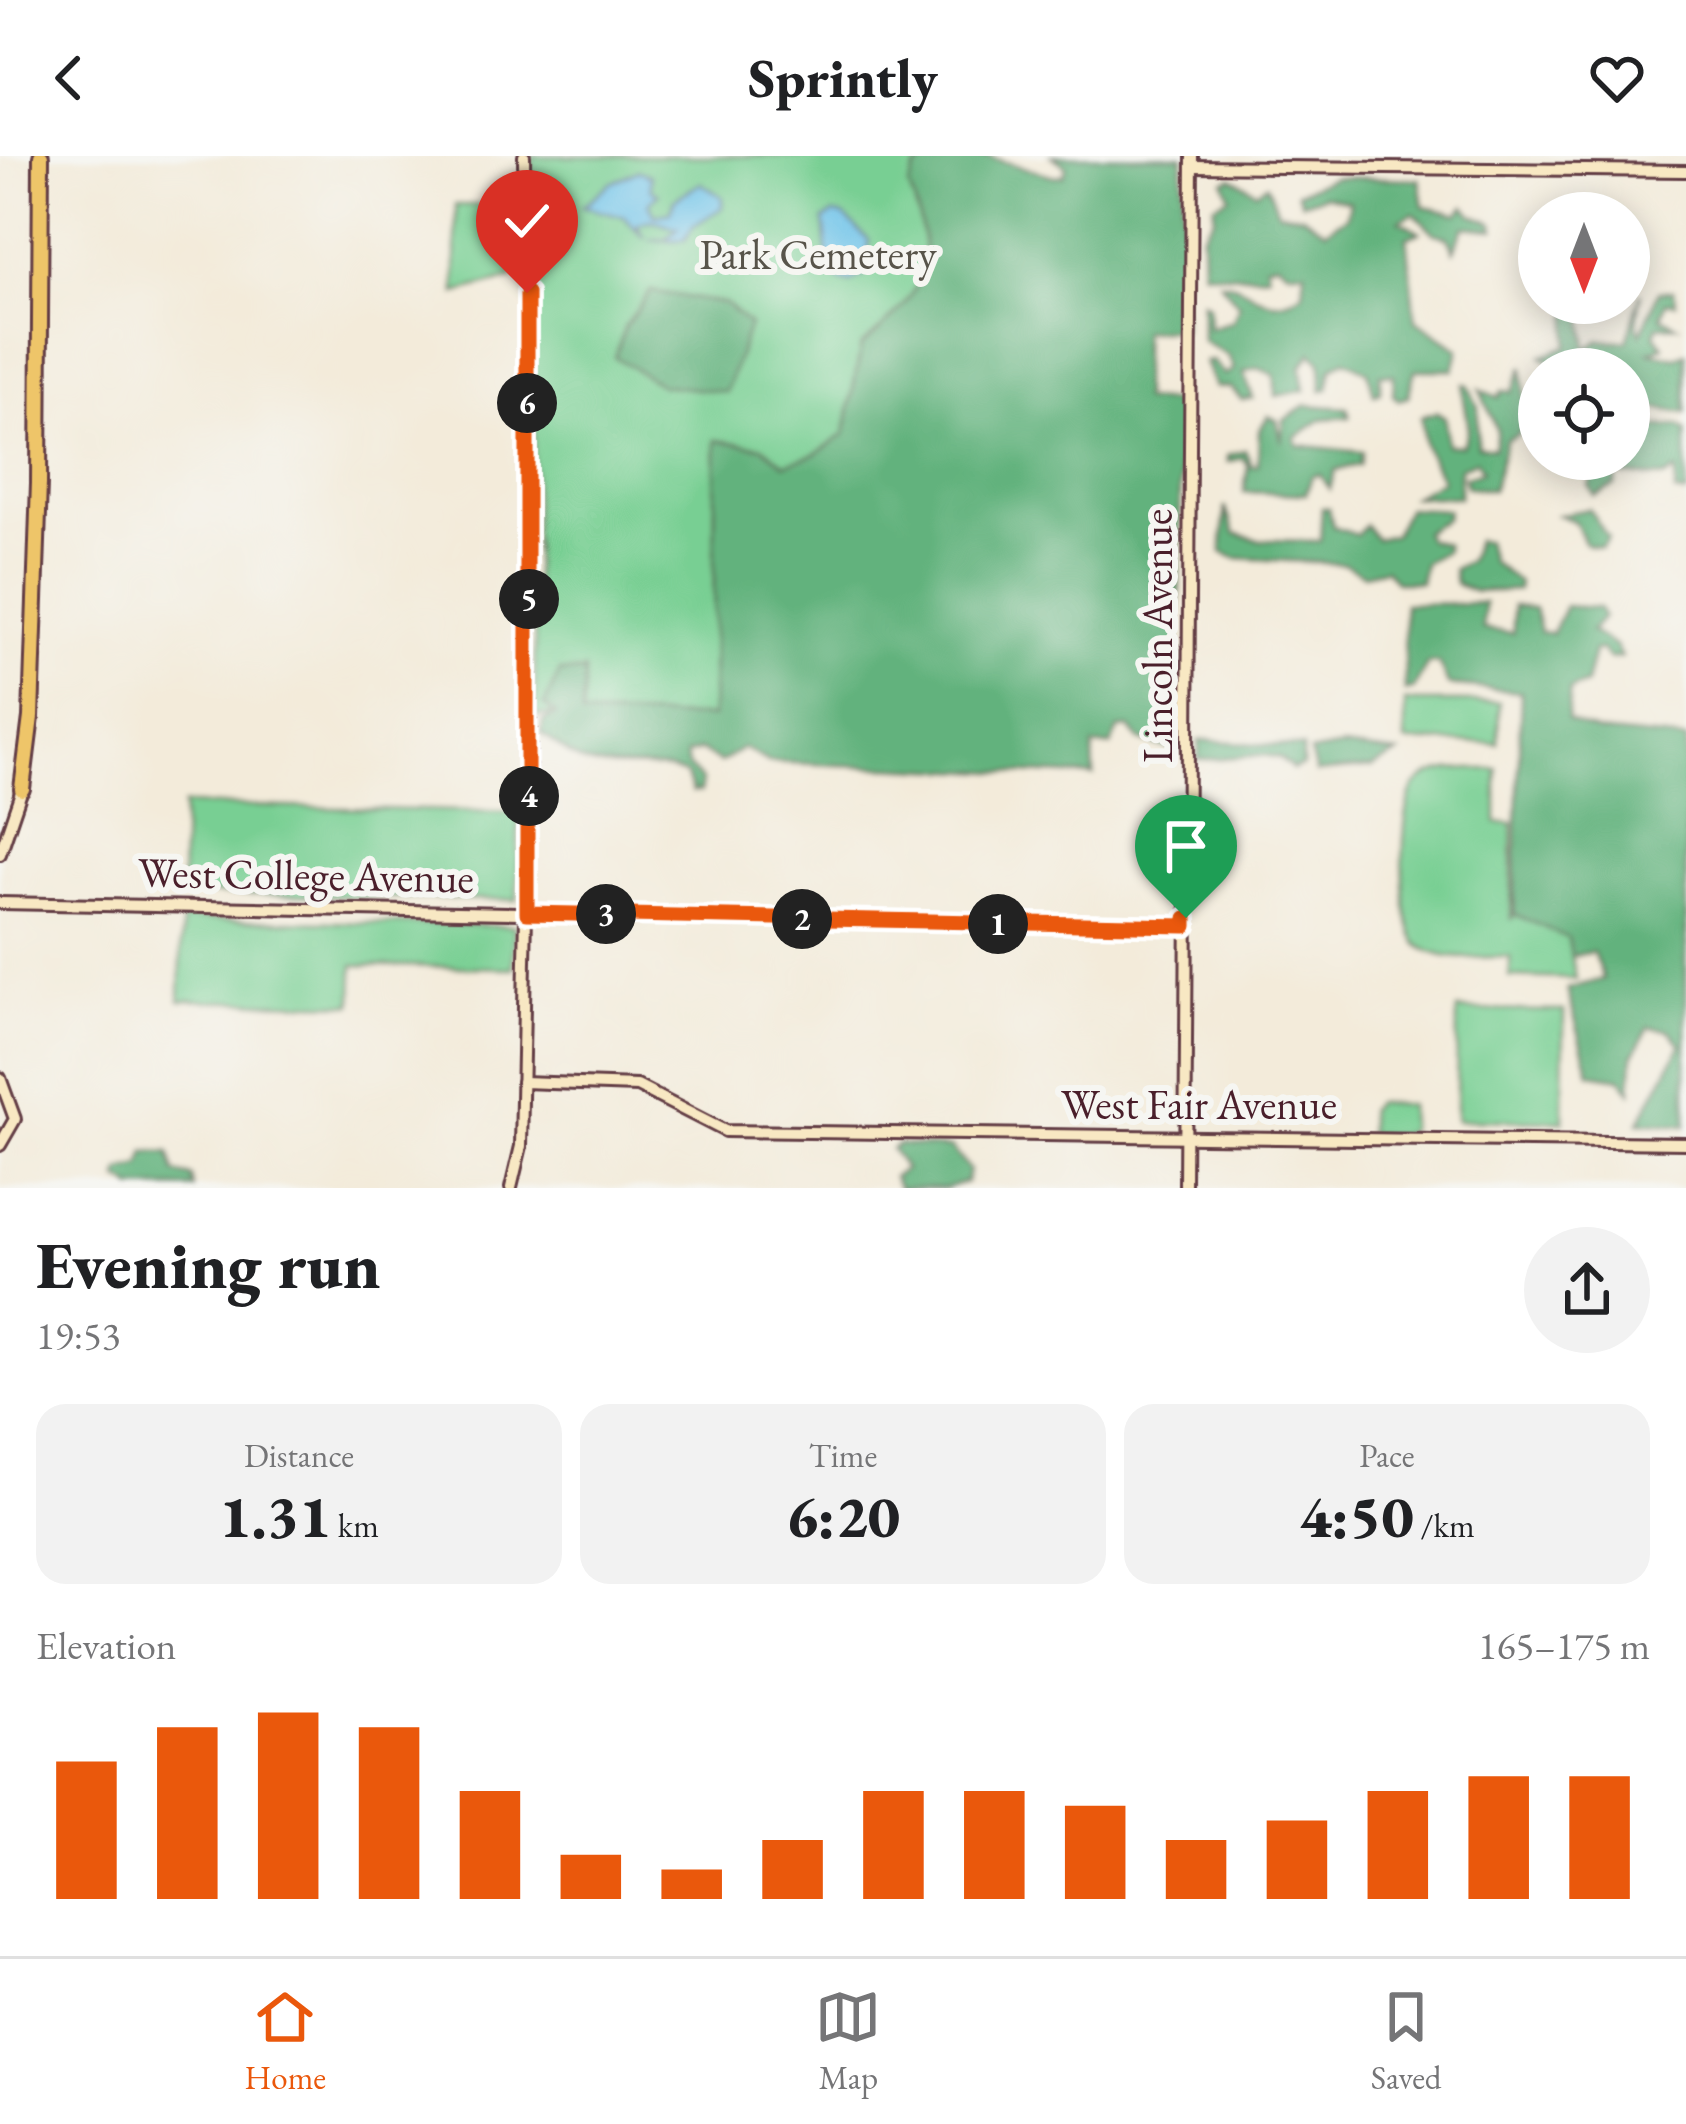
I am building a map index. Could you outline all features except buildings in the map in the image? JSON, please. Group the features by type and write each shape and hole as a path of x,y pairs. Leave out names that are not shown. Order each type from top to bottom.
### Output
{"main road":[{"path":"22,789 30,734 39,483 41,156"}],"street":[{"path":"511,1188 521,1146 527,913 524,156"},
{"path":"1192,161 1686,171"},
{"name":"Lincoln Avenue","path":"1185,1188 1192,161"},
{"path":"0,854 22,789"},
{"name":"West College Avenue","path":"0,903 1186,926"},
{"path":"0,1078 13,1112 3,1138"},
{"name":"West Fair Avenue","path":"522,1082 637,1086 725,1131 1686,1143"},
{"path":"0,1104 13,1112"}],"green space":[{"name":"Park Cemetery","path":"532,156 931,156 915,170 909,187 923,238 920,277 899,310 861,346 845,434 814,455 785,464 763,447 716,441 712,717 582,716 584,672 557,715 535,716"},
{"path":"931,156 985,156 1054,176 1064,175 1066,166 1052,156 1183,156 1182,329 1142,331 1142,400 1181,402 1178,752 1139,740 1129,728 1119,729 1111,746 1093,746 1094,776 768,762 743,748 720,763 700,750 686,755 688,766 702,781 700,792 692,792 686,776 675,771 601,766 576,759 541,733 543,721 556,715 544,705 560,672 585,672 582,716 712,717 716,440 763,447 785,464 814,455 845,434 861,346 899,310 920,277 923,238 909,187 915,170"},
{"path":"1232,177 1256,191 1267,184 1278,211 1302,215 1326,230 1347,216 1350,201 1325,195 1302,202 1297,192 1333,177 1420,179 1424,207 1458,214 1465,206 1473,215 1494,223 1495,229 1464,227 1454,250 1448,237 1435,234 1414,213 1400,220 1420,232 1407,237 1416,320 1459,349 1454,370 1415,370 1408,397 1398,400 1393,395 1394,375 1380,374 1380,392 1374,395 1368,371 1345,360 1332,368 1328,389 1322,390 1321,362 1312,352 1301,367 1305,390 1276,396 1274,375 1258,368 1244,372 1253,398 1242,400 1231,388 1215,387 1205,362 1213,361 1225,376 1234,369 1228,356 1202,341 1202,301 1208,305 1209,328 1233,321 1239,305 1220,282 1278,302 1303,292 1305,270 1288,270 1277,262 1266,264 1268,274 1203,271 1202,234 1214,217 1214,205 1229,196 1224,181"},
{"path":"456,205 513,205 513,278 456,293"},
{"path":"1674,290 1676,303 1666,302 1661,317 1677,325 1658,326 1655,334 1663,346 1650,352 1588,348 1599,340 1627,341 1632,324 1637,324 1641,334 1645,324 1650,324 1658,292"},
{"path":"651,291 726,304 749,325 726,392 661,385 615,357 625,326"},
{"path":"1569,324 1585,324 1587,348 1563,348 1568,346"},
{"path":"1650,352 1676,357 1686,353 1686,413 1650,408"},
{"path":"1518,378 1518,434 1506,440 1492,490 1466,487 1464,477 1482,471 1476,460 1460,468 1459,497 1413,496 1442,480 1424,445 1421,417 1437,412 1445,417 1447,445 1462,445 1468,428 1463,392 1464,384 1468,385 1478,407 1477,446 1494,448 1497,431 1480,390 1498,398 1502,391 1512,392"},
{"path":"1306,405 1347,408 1350,417 1322,419 1295,438 1298,445 1362,452 1359,465 1335,470 1330,489 1320,475 1312,476 1306,494 1244,492 1248,465 1242,458 1228,462 1228,455 1245,450 1252,466 1258,465 1259,431 1268,416 1277,420 1282,442 1284,420"},
{"path":"1679,426 1686,431 1686,495 1675,493 1676,471 1665,478 1650,477 1654,427"},
{"path":"1592,480 1616,480 1615,486 1594,496 1589,485"},
{"path":"1225,507 1235,533 1258,540 1320,541 1322,508 1329,508 1333,527 1357,535 1365,525 1376,539 1393,535 1407,508 1447,510 1446,518 1424,532 1427,539 1445,544 1445,551 1424,563 1420,582 1396,582 1385,569 1364,574 1344,564 1235,558 1222,552"},
{"path":"1589,509 1608,538 1601,547 1585,544 1574,521 1558,515"},
{"path":"1476,540 1486,541 1491,562 1518,582 1517,590 1475,592 1455,584 1453,569 1468,561"},
{"path":"1484,603 1483,629 1513,633 1513,606 1534,608 1540,632 1552,633 1565,606 1599,608 1603,617 1591,631 1616,647 1621,657 1609,659 1601,650 1594,651 1586,684 1570,690 1567,720 1597,732 1686,740 1686,1126 1639,1122 1681,1045 1669,1030 1649,1027 1633,1056 1631,1092 1621,1078 1590,1073 1567,989 1603,979 1593,952 1571,956 1568,938 1514,914 1521,692 1448,685 1439,663 1428,663 1414,689 1405,691 1404,604"},
{"path":"1405,702 1499,702 1498,743 1405,742"},
{"path":"1199,741 1303,748 1303,766 1293,770 1279,758 1265,755 1198,760"},
{"path":"1342,747 1398,754 1372,768 1316,773 1310,753"},
{"path":"1455,769 1497,769 1497,823 1513,823 1511,920 1514,914 1568,938 1576,979 1510,977 1510,957 1439,955 1419,945 1412,934 1403,865 1406,815 1417,784 1434,773"},
{"path":"183,805 519,812 517,900 181,893"},
{"path":"182,919 514,926 513,968 354,965 353,1004 180,1000"},
{"path":"1457,1010 1564,1011 1563,1121 1456,1120"},
{"path":"1375,1102 1408,1105 1409,1129 1402,1135 1368,1133 1368,1109"},
{"path":"898,1144 951,1148 969,1170 966,1182 944,1188 899,1188 893,1177 904,1169 891,1149"},
{"path":"146,1152 169,1153 175,1173 192,1177 194,1188 134,1188 119,1179 121,1172 141,1167"}],"water":[{"path":"638,170 651,176 651,189 659,194 649,203 655,215 671,212 675,199 701,183 722,197 722,208 693,226 685,240 649,240 665,239 678,228 643,222 637,225 645,238 623,216 583,206 609,184"},
{"path":"834,214 844,216 869,240 867,273 851,283 838,280 828,260 824,220"}],"route":[{"path":"527,293 527,913 1186,926 1186,918"}]}
